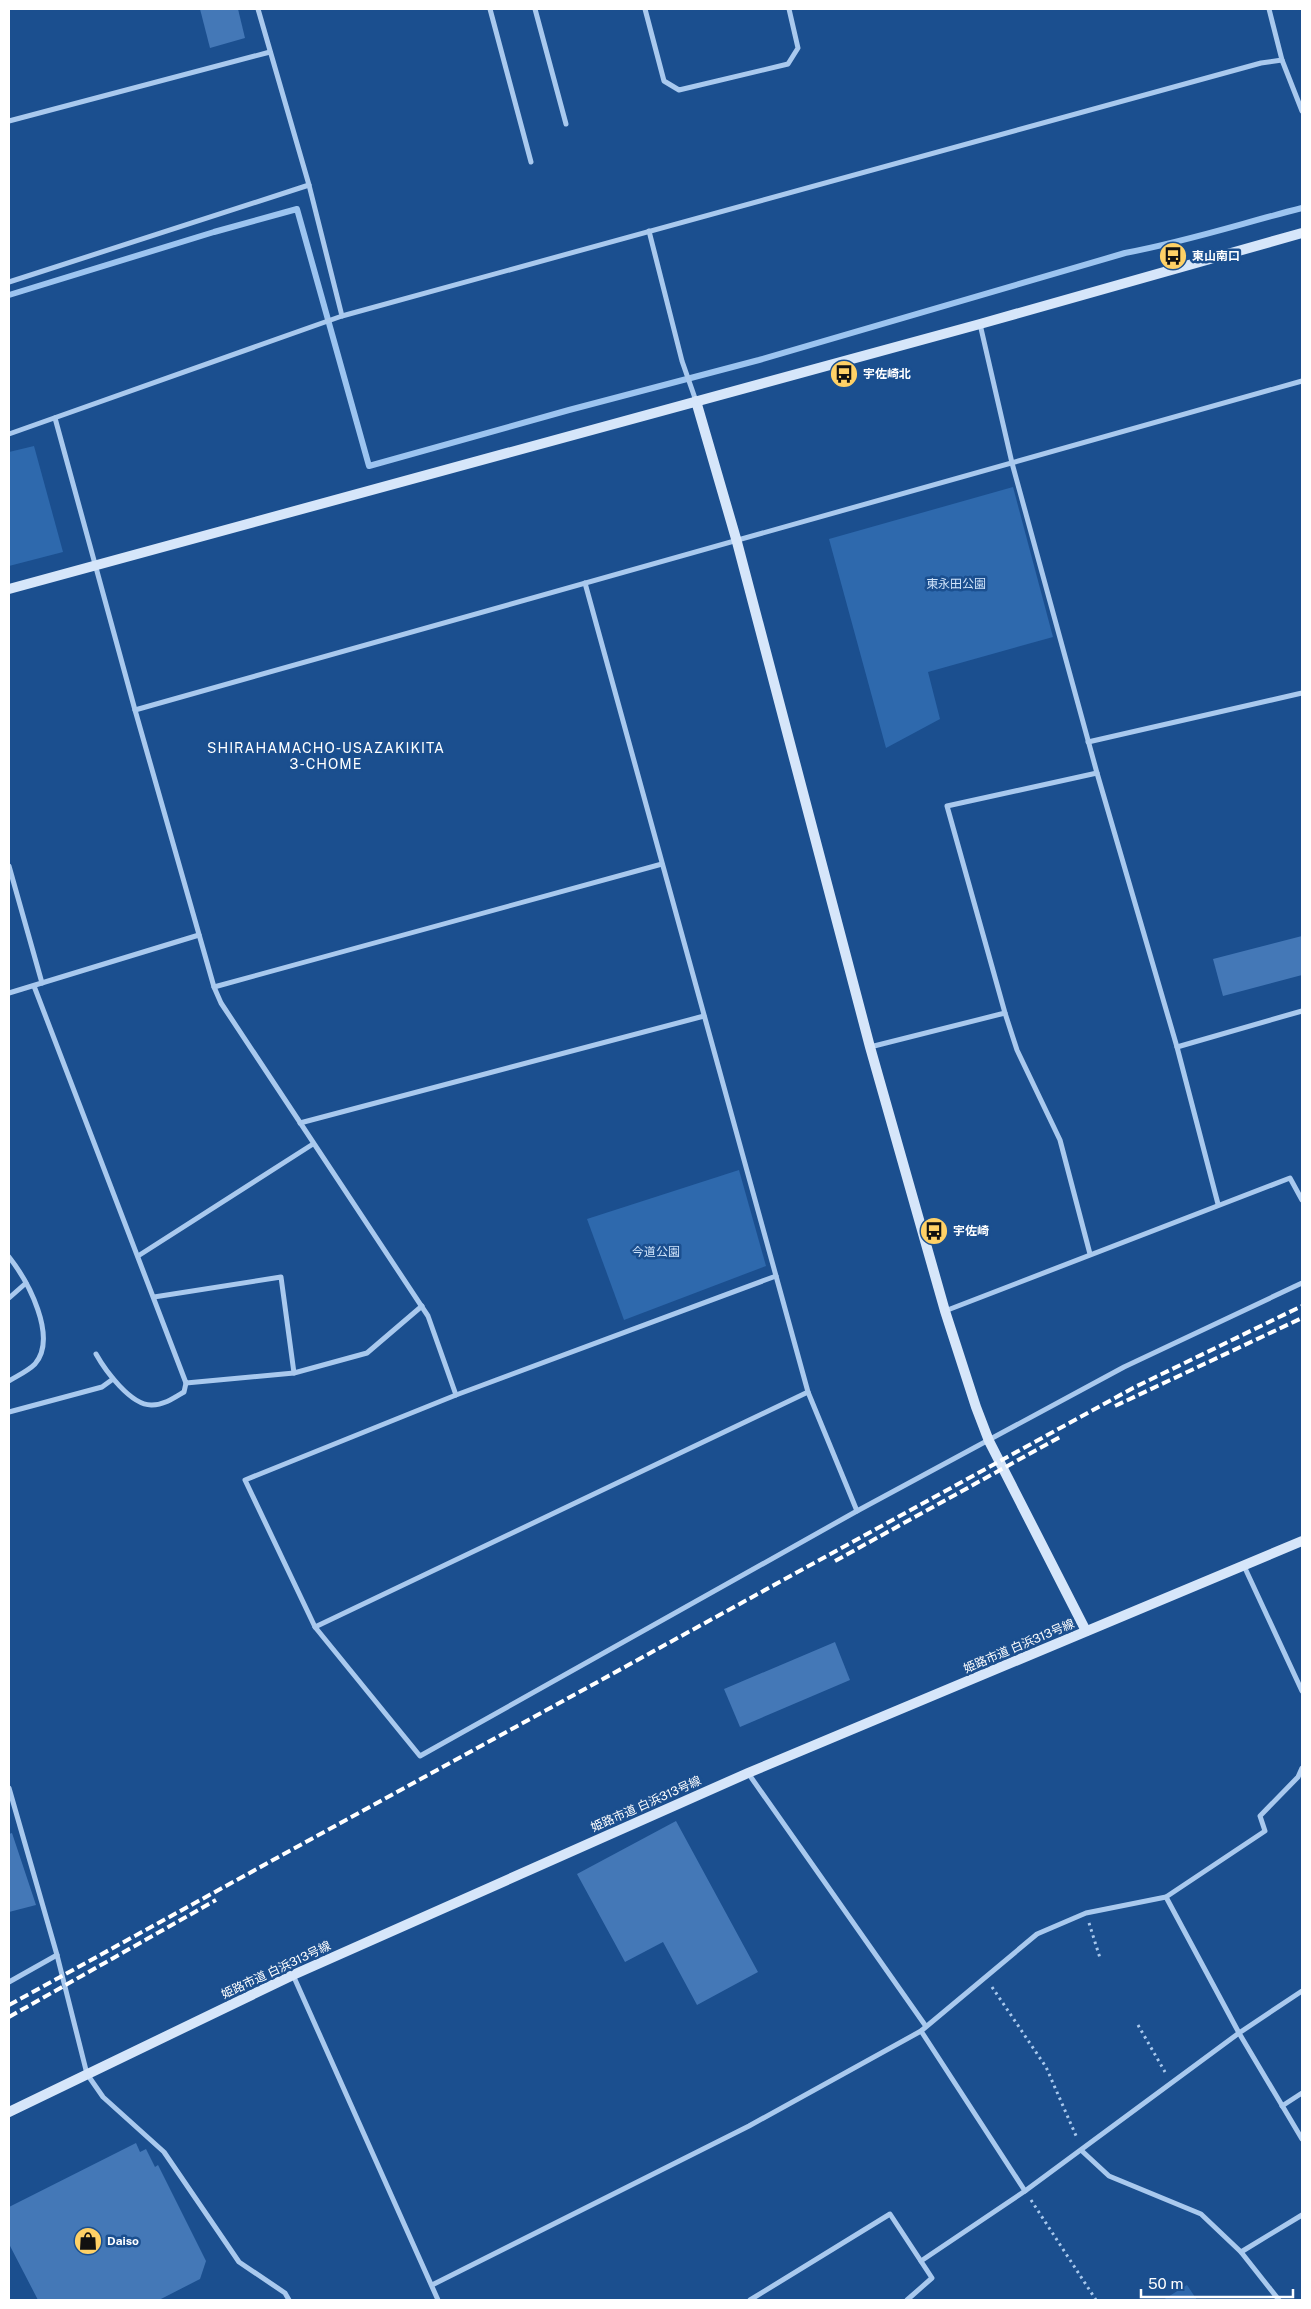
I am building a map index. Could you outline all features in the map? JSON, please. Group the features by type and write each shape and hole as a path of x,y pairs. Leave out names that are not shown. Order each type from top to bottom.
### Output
{"street":[{"path":"258,9 309,185 342,316"},
{"path":"490,9 531,162"},
{"path":"535,9 566,124"},
{"path":"645,9 664,81 679,90 788,64 798,48 790,9"},
{"path":"1269,9 1282,60 1302,111"},
{"path":"9,121 270,52"},
{"path":"9,434 342,316 1261,63 1282,60"},
{"path":"9,282 309,185"},
{"path":"649,231 682,361 696,401 737,542 870,1047 945,1311 989,1441 1086,1631"},
{"path":"9,588 980,324 1302,233"},
{"path":"980,324 1012,463 1088,742 1177,1047 1218,1204"},
{"path":"135,710 737,542 1302,381"},
{"path":"55,418 135,710 214,987 221,1003 428,1316 456,1395"},
{"path":"585,583 808,1392 857,1511"},
{"path":"1088,742 1302,693"},
{"path":"1090,1254 1060,1140 1017,1050 1005,1014 947,806 1097,773"},
{"path":"214,987 662,864"},
{"path":"9,866 42,982"},
{"path":"9,992 199,935"},
{"path":"34,986 186,1383 184,1392 165,1402 150,1406 134,1399 112,1379 96,1354"},
{"path":"1177,1047 1302,1011"},
{"path":"870,1047 1005,1014"},
{"path":"300,1124 704,1016"},
{"path":"138,1256 313,1144"},
{"path":"945,1311 1218,1204 1290,1178 1302,1200"},
{"path":"9,1258 26,1283 37,1306 45,1345 35,1364 9,1381"},
{"path":"776,1276 456,1395 245,1480 315,1627 420,1756 857,1511 1124,1367 1302,1283"},
{"path":"154,1298 281,1277 294,1373"},
{"path":"9,1298 26,1283"},
{"path":"186,1383 294,1373 367,1353 422,1306"},
{"path":"9,1412 102,1387 112,1379"},
{"path":"315,1627 808,1392"},
{"name":"姫路市道 白浜313号線","path":"9,2112 293,1975 748,1772 1302,1541"},
{"path":"1243,1565 1302,1691"},
{"path":"432,2284 749,2126 920,2031 1037,1934 1086,1913 1166,1897 1265,1831 1260,1816 1300,1779 1302,1768"},
{"path":"748,1772 897,1988 925,2025"},
{"path":"9,1788 57,1955 87,2074 103,2098 164,2152 239,2262 285,2293 289,2300"},
{"path":"1166,1897 1239,2032 1302,2139"},
{"path":"9,1982 57,1955"},
{"path":"293,1975 438,2300"},
{"path":"921,2261 1025,2191 1239,2032 1302,1991"},
{"path":"920,2031 1025,2191"},
{"path":"1282,2106 1302,2093"},
{"path":"1082,2150 1109,2176 1201,2214 1241,2252 1279,2300"},
{"path":"750,2300 890,2214 932,2278 907,2300"},
{"path":"1241,2252 1302,2215"}],"path":[{"path":"1086,1913 1100,1958"},
{"path":"986,1978 1046,2066 1082,2150"},
{"path":"1138,2025 1171,2084"},
{"path":"1025,2191 1096,2300"}],"green space":[{"path":"34,446 63,552 9,566 9,452"},
{"name":"東永田公園","path":"1013,487 1053,637 928,672 940,719 886,748 829,539"},
{"name":"今道公園","path":"739,1170 766,1266 624,1320 587,1219"},
{"path":"1187,2285 1197,2300 1163,2300"}],"building":[{"path":"200,9 238,9 245,38 210,48"},
{"path":"1302,936 1302,975 1223,996 1213,959"},
{"path":"835,1642 850,1680 740,1727 724,1689"},
{"path":"676,1821 758,1972 697,2005 663,1942 625,1962 577,1874"},
{"path":"12,1833 36,1905 9,1912 9,1834"},
{"path":"136,2143 140,2152 146,2149 155,2167 158,2165 206,2261 200,2279 159,2300 38,2300 9,2244 9,2207"}],"waterway":[{"path":"9,295 214,232 297,209 369,466 569,410 759,360 1125,253 1192,238 1302,208"}],"railway":[{"path":"9,2005 1133,1388 1302,1306"},
{"path":"1115,1406 1302,1318"},
{"path":"835,1561 1060,1437"},
{"path":"9,2017 216,1900"}],"place":[{"name":"東山南口","path":"1173,256"},
{"name":"宇佐崎北","path":"844,374"},
{"name":"宇佐崎","path":"934,1231"},
{"name":"Daiso","path":"88,2241"}],"district":[{"name":"SHIRAHAMACHO-USAZAKIKITA 3-CHOME","path":"326,756"}]}
